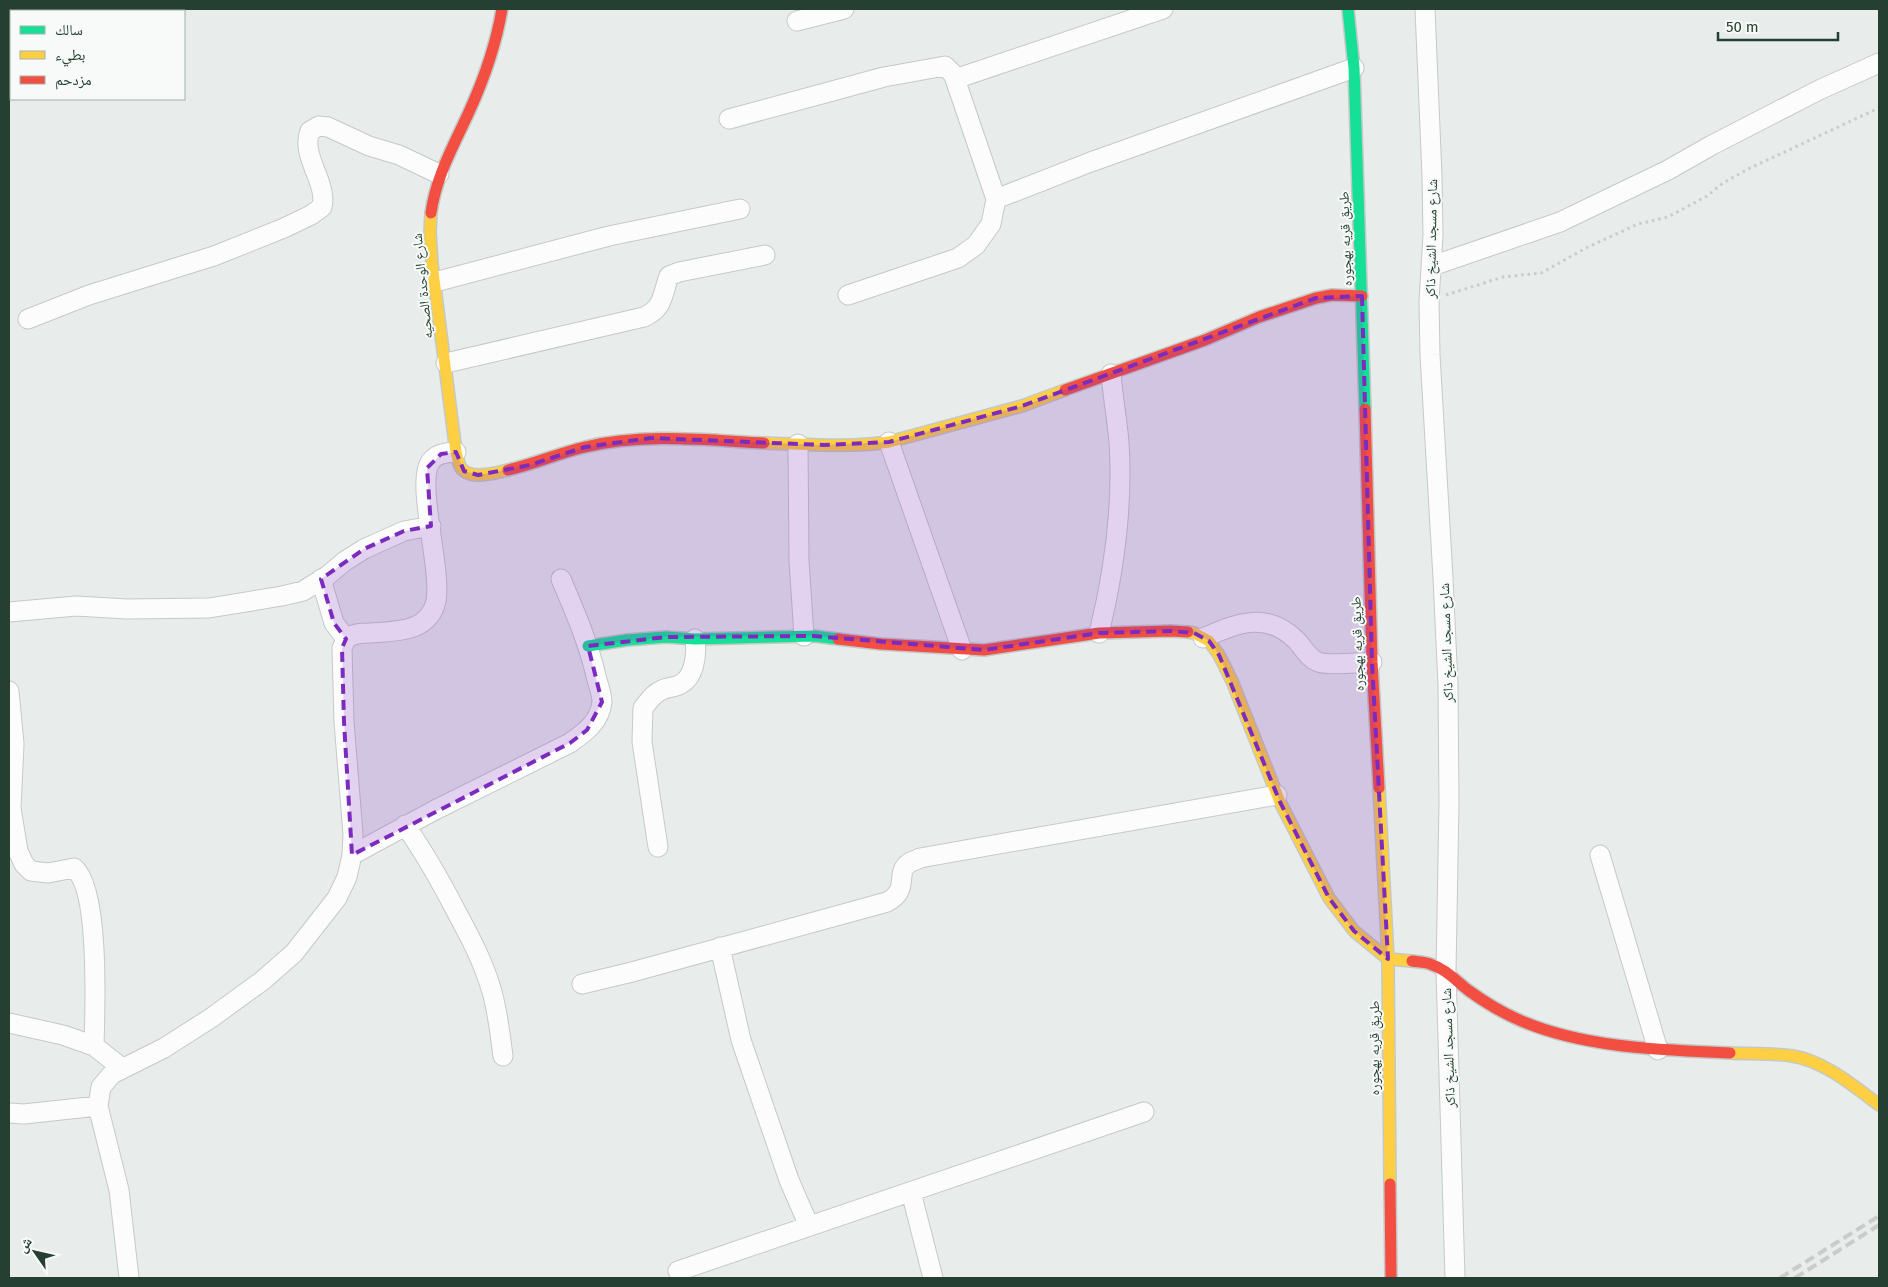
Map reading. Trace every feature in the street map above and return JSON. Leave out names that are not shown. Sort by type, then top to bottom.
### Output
[{"type":"street","name":"شارع الوحدة الصحيه","points":[[456,452],[431,255],[430,228],[439,174],[482,82],[493,52],[502,9]]},
{"type":"street","points":[[796,21],[844,9]]},
{"type":"street","points":[[955,79],[1162,9]]},
{"type":"street","name":"طريق قريه بهجوره","points":[[1348,9],[1354,68],[1372,662],[1393,960],[1391,1278]]},
{"type":"street","name":"شارع مسجد الشيخ ذاكر","points":[[1425,9],[1432,176],[1432,266],[1429,301],[1430,354],[1444,578],[1448,686],[1449,804],[1437,967],[1455,1278]]},
{"type":"street","points":[[1432,266],[1560,222],[1638,186],[1712,145],[1819,90],[1879,63]]},
{"type":"street","points":[[729,119],[884,77],[942,66],[949,69],[955,79],[996,200],[991,224],[976,245],[958,258],[848,295]]},
{"type":"street","points":[[996,200],[1088,163],[1354,68]]},
{"type":"street","points":[[28,319],[89,296],[214,256],[266,236],[311,215],[322,207],[324,198],[308,146],[310,131],[319,126],[328,127],[369,146],[399,155],[439,174]]},
{"type":"street","points":[[435,282],[609,236],[740,209]]},
{"type":"street","points":[[446,363],[644,316],[653,312],[661,303],[669,276],[679,272],[766,255]]},
{"type":"street","points":[[129,1278],[119,1190],[98,1106],[101,1087],[112,1074],[164,1048],[211,1018],[262,981],[294,953],[337,898],[346,877],[352,854],[353,834],[344,722],[342,648],[346,639],[356,634],[412,629],[423,622],[431,613],[436,602],[437,590],[427,498],[427,468],[432,459],[441,454],[456,452],[459,464],[464,471],[478,475],[492,474],[530,465],[586,447],[651,438],[798,444],[876,444],[890,442],[1022,406],[1205,340],[1259,317],[1316,298],[1332,295],[1362,296]]},
{"type":"street","points":[[1099,633],[1108,596],[1116,526],[1119,477],[1119,443],[1110,374]]},
{"type":"street","points":[[890,442],[962,650]]},
{"type":"street","points":[[798,444],[799,561],[804,636]]},
{"type":"street","points":[[9,612],[76,606],[127,609],[209,608],[282,596],[303,591],[345,560],[404,531],[431,526]]},
{"type":"street","points":[[321,579],[334,623],[346,639]]},
{"type":"street","points":[[352,854],[405,825],[570,743],[587,730],[596,720],[602,702],[588,646],[561,579]]},
{"type":"street","points":[[1203,638],[1238,625],[1254,621],[1266,622],[1279,627],[1318,662],[1372,662]]},
{"type":"street","points":[[588,646],[666,637],[696,639],[804,636],[962,650],[984,650],[1099,633],[1171,630],[1194,633],[1209,641],[1219,655],[1232,681],[1277,795],[1334,904],[1354,931],[1393,960],[1437,967],[1491,1006],[1543,1030],[1587,1040],[1658,1050],[1793,1056],[1813,1062],[1832,1071],[1879,1105]]},
{"type":"street","points":[[658,847],[642,742],[643,708],[659,691],[680,685],[687,679],[693,667],[696,639]]},
{"type":"street","points":[[9,691],[14,744],[10,808],[18,851],[24,864],[31,871],[48,873],[74,868],[84,882],[95,970],[94,1046]]},
{"type":"street","points":[[582,984],[887,902],[896,897],[900,892],[903,870],[909,863],[920,858],[1277,795]]},
{"type":"street","points":[[405,825],[419,844],[451,901],[484,967],[492,991],[499,1023],[503,1056]]},
{"type":"street","points":[[1600,855],[1658,1050]]},
{"type":"street","points":[[720,947],[741,1040],[789,1180],[809,1226]]},
{"type":"street","points":[[9,1023],[63,1035],[94,1046],[122,1068]]},
{"type":"street","points":[[9,1113],[24,1114],[98,1106]]},
{"type":"street","points":[[678,1271],[1144,1112]]},
{"type":"street","points":[[911,1192],[933,1278]]},
{"type":"path","points":[[1429,301],[1503,277],[1542,272],[1588,247],[1638,224],[1668,217],[1707,196],[1750,168],[1879,108]]},
{"type":"highlighted area","points":[[1362,296],[1372,662],[1388,959],[1354,931],[1329,898],[1280,802],[1219,655],[1209,641],[1194,633],[1171,631],[1099,633],[984,650],[814,636],[666,637],[588,646],[602,702],[587,730],[570,743],[352,855],[344,722],[342,648],[346,639],[334,623],[321,579],[364,549],[404,531],[431,526],[427,468],[441,454],[456,452],[464,471],[478,475],[530,465],[585,447],[651,438],[824,445],[889,442],[1022,406],[1316,298]]},
{"type":"railway","points":[[1780,1278],[1879,1216]]},
{"type":"railway","points":[[1795,1278],[1879,1225]]},
{"type":"traffic: fast","points":[[1348,9],[1354,68],[1365,409]]},
{"type":"traffic: fast","points":[[588,646],[666,637],[695,639],[814,636],[838,639]]},
{"type":"traffic: slow","points":[[431,213],[432,264],[458,462],[464,471],[474,475],[485,475],[508,470]]},
{"type":"traffic: slow","points":[[764,443],[842,445],[889,442],[1022,406],[1065,390]]},
{"type":"traffic: slow","points":[[1188,632],[1209,641],[1219,655],[1232,681],[1280,802],[1329,898],[1354,931],[1388,959],[1412,961]]},
{"type":"traffic: slow","points":[[1379,788],[1388,959],[1390,1184]]},
{"type":"traffic: slow","points":[[1730,1053],[1777,1054],[1804,1059],[1838,1075],[1879,1105]]},
{"type":"traffic: jam","points":[[431,213],[441,173],[474,100],[493,49],[502,9]]},
{"type":"traffic: jam","points":[[1065,390],[1205,340],[1259,317],[1316,298],[1332,295],[1362,296]]},
{"type":"traffic: jam","points":[[1365,409],[1372,662],[1379,788]]},
{"type":"traffic: jam","points":[[508,470],[585,447],[630,440],[697,439],[764,443]]},
{"type":"traffic: jam","points":[[838,639],[881,644],[984,650],[1099,633],[1188,632]]},
{"type":"traffic: jam","points":[[1412,961],[1436,966],[1491,1006],[1542,1029],[1594,1042],[1622,1046],[1730,1053]]},
{"type":"traffic: jam","points":[[1390,1184],[1391,1278]]}]
